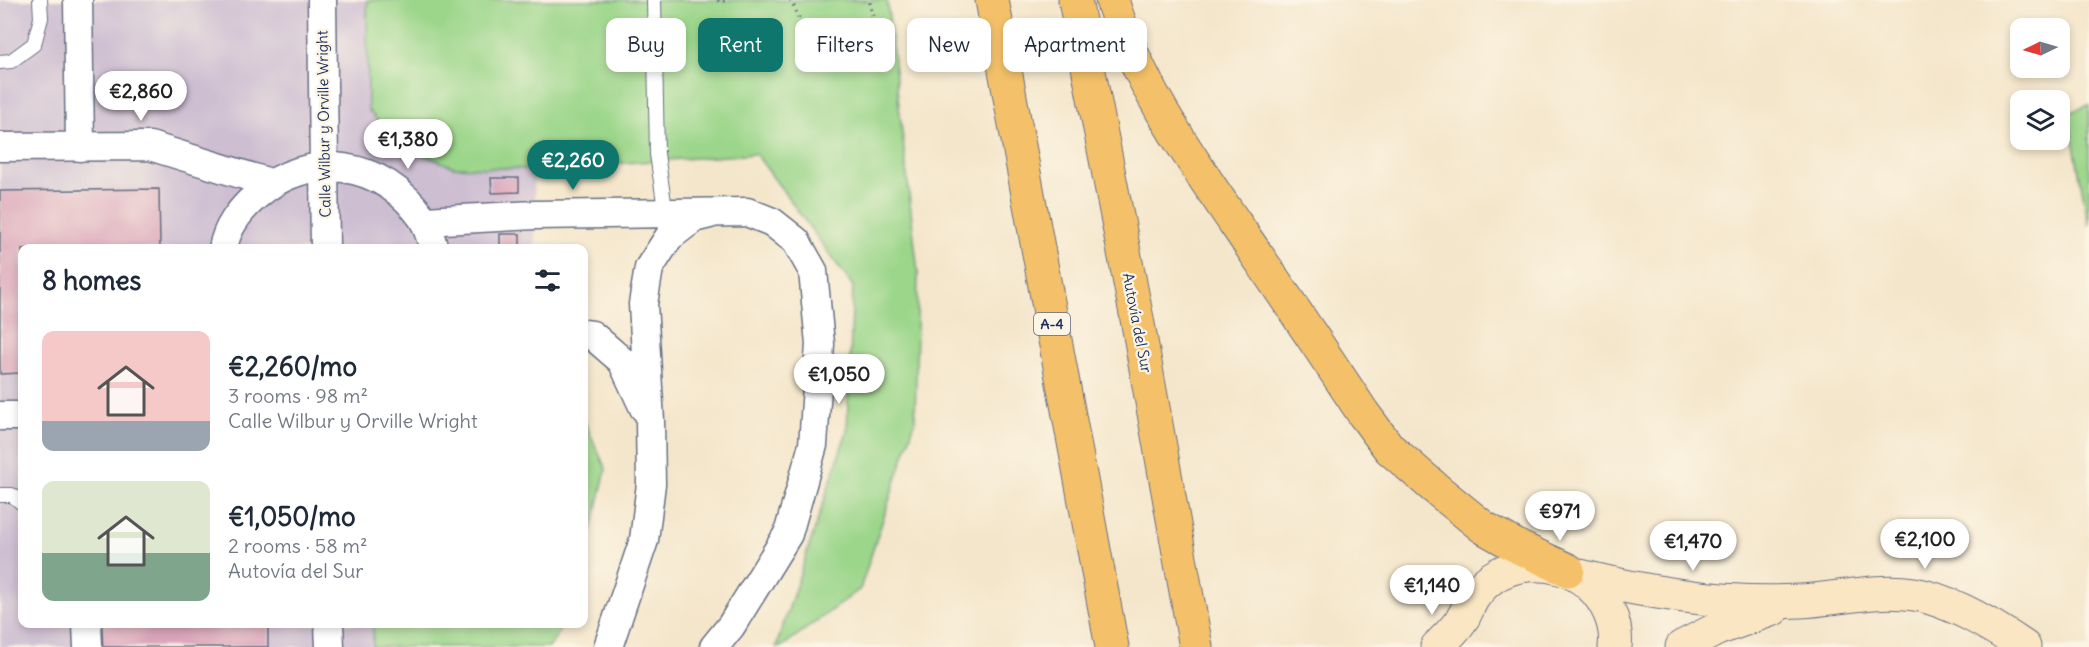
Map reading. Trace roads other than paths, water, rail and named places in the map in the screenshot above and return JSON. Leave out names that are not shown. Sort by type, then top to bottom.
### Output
[{"type":"highway","name":"A-4","points":[[992,0],[1112,647]]},
{"type":"highway","name":"Autovía del Sur","points":[[1075,0],[1138,324],[1196,647]]},
{"type":"highway","points":[[1112,0],[1121,29],[1175,136],[1389,448],[1483,527],[1520,548],[1574,573]]},
{"type":"main road","points":[[1437,647],[1452,632],[1462,632],[1475,594],[1494,577],[1518,566],[1543,564],[1665,594],[1698,598],[1801,602]]},
{"type":"main road","points":[[1574,573],[1599,593],[1611,615],[1616,640],[1615,647]]},
{"type":"main road","points":[[1682,647],[1758,613],[1801,602],[1881,593],[1915,594],[1961,610],[1996,628],[2024,647]]},
{"type":"street","points":[[78,0],[80,147]]},
{"type":"street","name":"Calle Wilbur y Orville Wright","points":[[322,0],[325,244]]},
{"type":"street","points":[[0,147],[150,146],[270,183]]},
{"type":"street","points":[[224,244],[242,208],[270,183],[296,171],[324,166],[354,169],[381,180],[405,197],[424,221],[432,244]]},
{"type":"street","points":[[424,221],[535,215],[667,224],[723,211],[747,212],[771,222],[796,241],[813,271],[820,344],[813,445],[788,534],[731,626],[714,647]]},
{"type":"street","points":[[609,647],[644,540],[651,484],[644,304],[649,268],[667,224]]},
{"type":"street","points":[[588,334],[592,335],[622,361],[650,421]]},
{"type":"street","points":[[0,416],[18,416]]},
{"type":"street","points":[[87,628],[88,647]]},
{"type":"street","points":[[329,628],[330,647]]},
{"type":"lane","points":[[0,62],[11,61],[34,44],[41,18],[40,0]]},
{"type":"lane","points":[[654,0],[657,154],[667,224]]},
{"type":"lane","points":[[0,495],[12,495],[18,500]]}]
